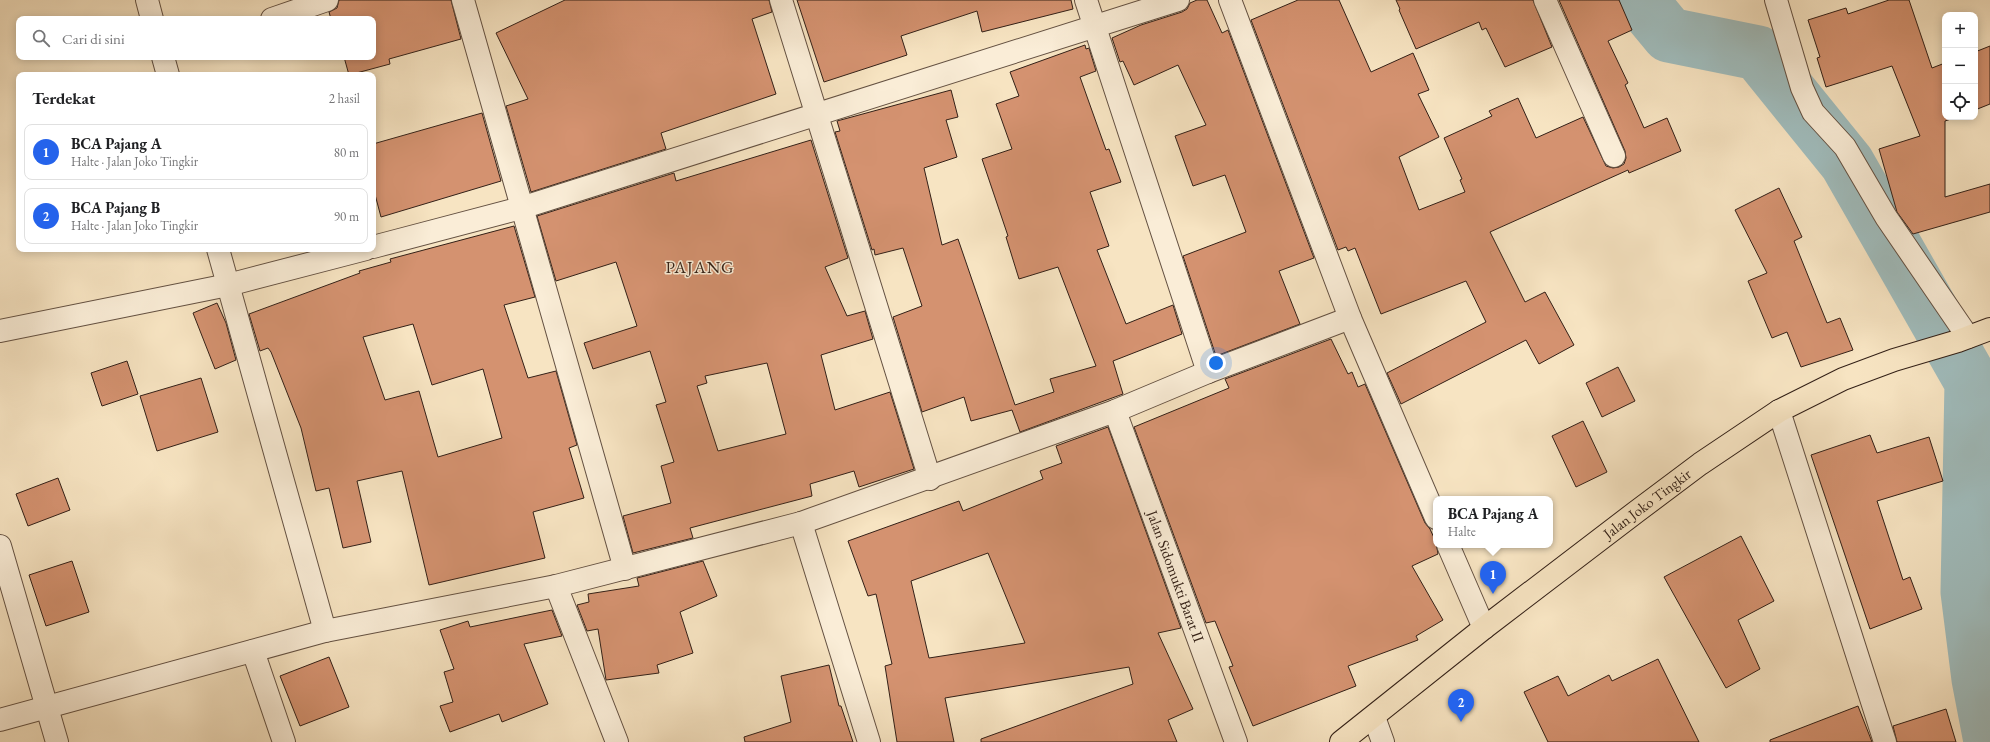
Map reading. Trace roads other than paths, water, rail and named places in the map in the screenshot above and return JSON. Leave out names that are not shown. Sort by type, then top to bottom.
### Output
[{"type":"main road","name":"Jalan Joko Tingkir","points":[[1341,742],[1484,628],[1700,464],[1779,411],[1843,379],[1894,360],[1963,339],[1990,329]]},
{"type":"street","points":[[147,0],[151,16]]},
{"type":"street","points":[[281,16],[327,0]]},
{"type":"street","points":[[463,0],[625,569]]},
{"type":"street","points":[[781,0],[815,114],[930,479]]},
{"type":"street","points":[[1086,0],[1208,372]]},
{"type":"street","points":[[376,246],[521,208],[1178,0]]},
{"type":"street","points":[[1230,0],[1350,318],[1433,511]]},
{"type":"street","points":[[1545,0],[1614,156]]},
{"type":"street","points":[[1776,0],[1802,88],[1813,112],[1845,147],[1886,217],[1963,339]]},
{"type":"street","points":[[164,60],[167,72]]},
{"type":"street","points":[[219,252],[325,632]]},
{"type":"street","points":[[0,331],[228,285],[354,252]]},
{"type":"street","points":[[0,720],[325,632],[556,586],[801,523],[930,479],[1115,411],[1208,372],[1350,318]]},
{"type":"street","name":"Jalan Sidomukti Barat II","points":[[1115,411],[1236,742]]},
{"type":"street","points":[[1779,411],[1885,742]]},
{"type":"street","points":[[801,523],[869,742]]},
{"type":"street","points":[[0,546],[57,742]]},
{"type":"street","points":[[1449,548],[1484,628]]},
{"type":"street","points":[[556,586],[617,742]]},
{"type":"street","points":[[253,651],[284,742]]},
{"type":"street","points":[[1374,717],[1383,742]]},
{"type":"waterway","points":[[1640,0],[1669,35],[1758,53],[1847,163],[1972,382],[1968,592],[1979,679],[1990,736]]},
{"type":"place","name":"BCA Pajang A","points":[[1493,594]]},
{"type":"place","name":"BCA Pajang B","points":[[1461,722]]},
{"type":"district","name":"PAJANG","points":[[700,267]]}]
